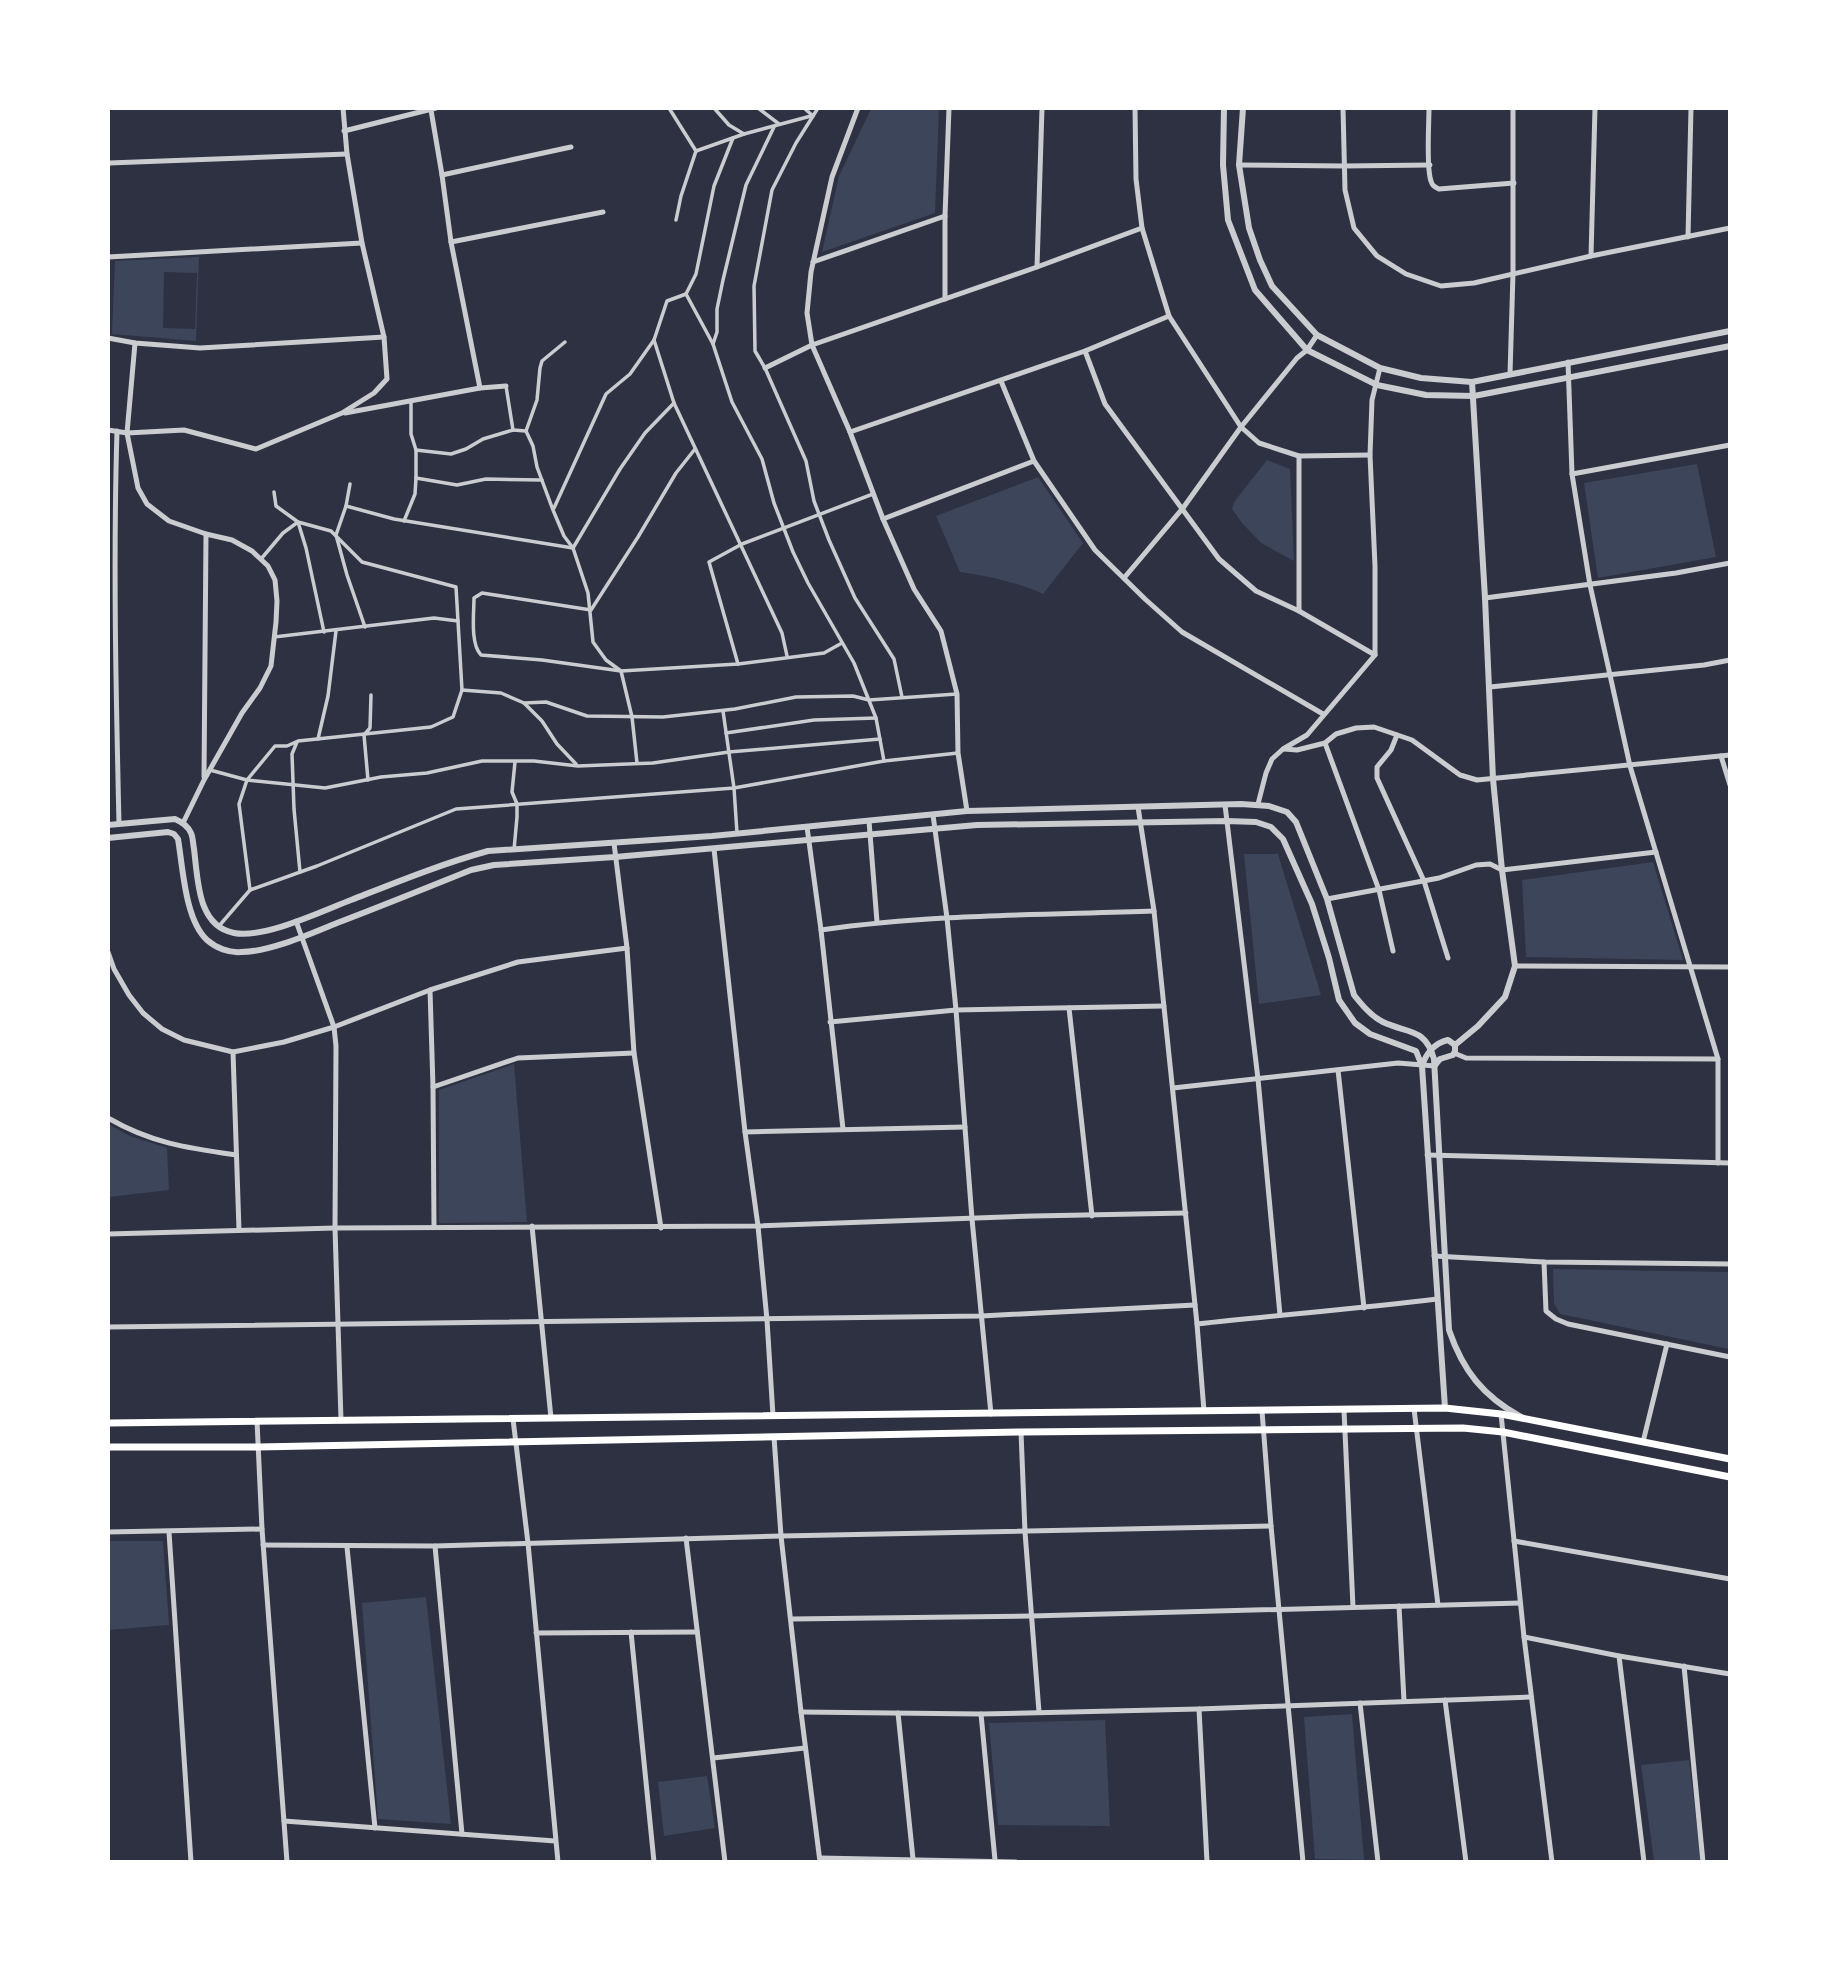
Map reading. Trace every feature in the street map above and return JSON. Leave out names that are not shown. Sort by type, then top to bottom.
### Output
[{"type":"main road","points":[[108,1423],[1445,1408],[1501,1414],[1730,1459]]},
{"type":"main road","points":[[108,1447],[258,1447],[1021,1432],[1463,1428],[1503,1432],[1730,1477]]},
{"type":"street","points":[[108,430],[127,433],[184,430],[256,449],[342,413],[374,393],[387,379],[384,337],[362,243],[347,154],[343,108]]},
{"type":"street","points":[[669,108],[696,151]]},
{"type":"street","points":[[714,108],[729,125],[744,134]]},
{"type":"street","points":[[758,108],[780,124]]},
{"type":"street","points":[[804,108],[813,116]]},
{"type":"street","points":[[818,108],[772,190],[754,286],[755,351],[806,461],[814,500],[855,598],[894,659],[902,697]]},
{"type":"street","points":[[858,108],[832,177],[813,262],[807,313],[812,345],[883,519],[914,589],[941,631],[957,694],[958,753],[967,811]]},
{"type":"street","points":[[946,299],[945,216],[949,108]]},
{"type":"street","points":[[1037,267],[1042,108]]},
{"type":"street","points":[[1135,108],[1136,178],[1142,228],[1169,316],[1241,426],[1259,443],[1299,456],[1370,454]]},
{"type":"street","points":[[1224,108],[1223,165],[1228,220],[1255,290],[1307,350],[1377,385],[1426,395],[1474,396],[1730,346]]},
{"type":"street","points":[[1243,108],[1240,165],[1249,228],[1272,286],[1317,335],[1380,368],[1421,378],[1472,382],[1730,331]]},
{"type":"street","points":[[1343,108],[1345,190],[1354,228],[1377,256],[1406,274],[1441,286],[1474,283],[1591,256],[1730,229]]},
{"type":"street","points":[[1429,108],[1430,179],[1433,185],[1439,189],[1514,183]]},
{"type":"street","points":[[1510,374],[1513,108]]},
{"type":"street","points":[[1591,256],[1595,108]]},
{"type":"street","points":[[1688,237],[1691,108]]},
{"type":"street","points":[[344,131],[433,109],[452,242],[480,388]]},
{"type":"street","points":[[696,151],[744,134],[813,116]]},
{"type":"street","points":[[713,344],[718,332],[717,309],[723,280],[746,185],[774,127]]},
{"type":"street","points":[[553,510],[606,394],[630,374],[654,340],[667,300],[686,294],[696,274],[714,186],[733,138]]},
{"type":"street","points":[[442,175],[571,147]]},
{"type":"street","points":[[676,220],[696,151]]},
{"type":"street","points":[[108,165],[347,154]]},
{"type":"street","points":[[1240,165],[1430,165]]},
{"type":"street","points":[[452,242],[603,212]]},
{"type":"street","points":[[813,262],[945,216]]},
{"type":"street","points":[[765,368],[812,345],[1142,228]]},
{"type":"street","points":[[108,257],[362,243]]},
{"type":"street","points":[[686,294],[713,344],[732,402],[762,459],[774,503],[808,583],[854,663],[876,718],[884,761]]},
{"type":"street","points":[[849,432],[1085,351],[1169,316]]},
{"type":"street","points":[[1124,578],[1183,508],[1241,426],[1317,335]]},
{"type":"street","points":[[108,338],[200,348],[384,337]]},
{"type":"street","points":[[654,340],[674,403],[782,633],[787,657]]},
{"type":"street","points":[[565,342],[542,361],[537,400],[526,431],[553,510],[564,536],[573,548],[589,593],[593,642],[606,660],[621,671],[632,717],[638,764]]},
{"type":"street","points":[[135,343],[127,433],[138,488],[147,504],[169,521],[232,540],[252,551],[268,566],[275,580],[277,601],[271,666],[204,780],[183,822]]},
{"type":"street","points":[[1085,351],[1105,404],[1219,559],[1256,591],[1299,611],[1375,655]]},
{"type":"street","points":[[1568,362],[1572,474],[1590,585],[1630,766],[1718,1059],[1718,1163]]},
{"type":"street","points":[[1258,804],[1272,759],[1307,735],[1375,655],[1375,566],[1370,454],[1373,400],[1380,368]]},
{"type":"street","points":[[1001,381],[1034,461],[1095,550],[1182,632],[1323,714]]},
{"type":"street","points":[[1434,1066],[1437,1061],[1450,1057],[1505,997],[1515,966],[1493,779],[1472,382]]},
{"type":"street","points":[[342,413],[480,388],[506,386],[513,430]]},
{"type":"street","points":[[404,521],[415,494],[416,478],[416,450],[411,434],[411,401]]},
{"type":"street","points":[[573,548],[620,469],[639,442],[674,403]]},
{"type":"street","points":[[416,450],[451,454],[483,439],[513,430],[526,431]]},
{"type":"street","points":[[117,431],[111,524],[116,560],[115,686],[119,824]]},
{"type":"street","points":[[1572,474],[1730,445]]},
{"type":"street","points":[[591,610],[676,473],[695,449]]},
{"type":"street","points":[[1299,456],[1299,611]]},
{"type":"street","points":[[883,519],[1034,461]]},
{"type":"street","points":[[416,478],[457,485],[486,479],[542,480]]},
{"type":"street","points":[[350,484],[336,535],[365,627]]},
{"type":"street","points":[[250,890],[239,804],[247,780],[275,746],[287,746],[298,741],[430,727],[453,717],[462,690],[456,587],[362,562],[331,531],[298,522],[276,506],[274,492]]},
{"type":"street","points":[[738,664],[709,562],[742,544],[873,494]]},
{"type":"street","points":[[346,506],[404,521],[573,548]]},
{"type":"street","points":[[261,559],[283,533],[298,522]]},
{"type":"street","points":[[298,522],[312,572],[324,632]]},
{"type":"street","points":[[204,780],[206,534]]},
{"type":"street","points":[[1485,598],[1676,573],[1730,563]]},
{"type":"street","points":[[591,610],[482,593],[474,598],[474,640],[477,651],[481,655],[621,671],[738,664],[824,653],[842,643]]},
{"type":"street","points":[[274,637],[435,618],[458,621]]},
{"type":"street","points":[[318,739],[328,696],[336,631]]},
{"type":"street","points":[[1490,687],[1730,660]]},
{"type":"street","points":[[462,690],[501,693],[524,704],[542,721],[557,744],[578,766]]},
{"type":"street","points":[[524,704],[546,702],[587,716],[663,717],[796,697],[853,696],[869,699],[957,694]]},
{"type":"street","points":[[368,780],[364,735],[370,728],[371,695]]},
{"type":"street","points":[[723,710],[734,788],[737,833]]},
{"type":"street","points":[[726,733],[814,720],[876,718]]},
{"type":"street","points":[[1283,749],[1297,750],[1325,743],[1336,734],[1356,728],[1374,727],[1412,740],[1460,775],[1477,780],[1730,755]]},
{"type":"street","points":[[1397,735],[1391,750],[1377,767],[1377,778],[1424,881],[1448,958]]},
{"type":"street","points":[[210,770],[247,780],[326,788],[427,773],[482,761],[578,766],[638,764],[729,752],[880,739]]},
{"type":"street","points":[[298,741],[292,754],[300,872]]},
{"type":"street","points":[[1325,743],[1379,890],[1393,951]]},
{"type":"street","points":[[108,748],[117,747]]},
{"type":"street","points":[[217,927],[250,890],[456,809],[734,788],[884,761],[958,753]]},
{"type":"street","points":[[1721,756],[1730,785]]},
{"type":"street","points":[[514,849],[517,804],[512,792],[515,761]]},
{"type":"street","points":[[108,825],[176,819],[183,822],[191,833],[205,911],[217,927],[240,934],[258,933],[296,921],[454,860],[488,852],[737,833],[967,811],[1258,804],[1287,812],[1296,822],[1327,899],[1354,995],[1363,1007],[1381,1021],[1421,1036],[1431,1047],[1449,1330],[1468,1372],[1502,1406],[1524,1419]]},
{"type":"street","points":[[1225,805],[1258,1079],[1280,1315]]},
{"type":"street","points":[[1138,807],[1154,911],[1197,1324],[1203,1411]]},
{"type":"street","points":[[933,815],[956,1010],[972,1219],[991,1413]]},
{"type":"street","points":[[869,821],[877,922]]},
{"type":"street","points":[[108,838],[168,832],[174,834],[178,839],[192,916],[200,932],[214,946],[240,953],[301,937],[471,870],[495,865],[714,849],[977,825],[1227,821],[1256,822],[1271,827],[1283,839],[1312,904],[1339,1000],[1355,1023],[1370,1034],[1416,1051],[1422,1066],[1445,1408]]},
{"type":"street","points":[[807,827],[843,1129]]},
{"type":"street","points":[[614,843],[627,948],[634,1053],[661,1228]]},
{"type":"street","points":[[714,849],[758,1226],[773,1416]]},
{"type":"street","points":[[1327,899],[1424,881],[1476,865],[1490,864],[1502,870],[1656,852]]},
{"type":"street","points":[[821,930],[877,922],[947,918],[1154,911]]},
{"type":"street","points":[[296,921],[334,1027],[336,1046],[335,1228],[341,1420]]},
{"type":"street","points":[[108,952],[129,995],[143,1013],[162,1029],[184,1040],[233,1052],[284,1042],[334,1027],[430,990],[518,962],[627,948]]},
{"type":"street","points":[[1515,966],[1730,967]]},
{"type":"street","points":[[430,990],[435,1227]]},
{"type":"street","points":[[830,1022],[956,1010],[1164,1006]]},
{"type":"street","points":[[1069,1008],[1092,1216]]},
{"type":"street","points":[[1422,1066],[1431,1047],[1448,1040],[1466,1058],[1718,1059]]},
{"type":"street","points":[[1441,1043],[1439,1051],[1445,1057]]},
{"type":"street","points":[[233,1052],[239,1230]]},
{"type":"street","points":[[433,1087],[518,1058],[634,1053]]},
{"type":"street","points":[[1173,1088],[1398,1063],[1434,1066]]},
{"type":"street","points":[[1338,1070],[1364,1308]]},
{"type":"street","points":[[108,1118],[131,1132],[154,1140],[184,1148],[236,1155]]},
{"type":"street","points":[[745,1132],[965,1127]]},
{"type":"street","points":[[1427,1155],[1730,1163]]},
{"type":"street","points":[[108,1234],[335,1228],[661,1228],[1185,1213]]},
{"type":"street","points":[[532,1226],[551,1418]]},
{"type":"street","points":[[1434,1256],[1544,1262],[1730,1264]]},
{"type":"street","points":[[1544,1262],[1546,1311],[1556,1319],[1568,1324],[1730,1357]]},
{"type":"street","points":[[1197,1324],[1437,1299]]},
{"type":"street","points":[[108,1327],[981,1316],[1195,1306]]},
{"type":"street","points":[[1643,1442],[1667,1344]]},
{"type":"street","points":[[1413,1409],[1438,1605]]},
{"type":"street","points":[[1344,1410],[1353,1607]]},
{"type":"street","points":[[1262,1411],[1303,1861]]},
{"type":"street","points":[[1501,1414],[1520,1603],[1552,1861]]},
{"type":"street","points":[[513,1419],[528,1543],[558,1861]]},
{"type":"street","points":[[257,1421],[263,1545],[287,1861]]},
{"type":"street","points":[[1021,1432],[1025,1532],[1039,1713]]},
{"type":"street","points":[[775,1437],[781,1536],[820,1860],[1016,1861]]},
{"type":"street","points":[[263,1545],[435,1546],[686,1538],[1271,1527]]},
{"type":"street","points":[[108,1532],[262,1529]]},
{"type":"street","points":[[169,1531],[191,1861]]},
{"type":"street","points":[[686,1538],[725,1861]]},
{"type":"street","points":[[1514,1541],[1730,1579]]},
{"type":"street","points":[[347,1546],[375,1828]]},
{"type":"street","points":[[435,1546],[462,1834]]},
{"type":"street","points":[[791,1619],[1031,1616],[1520,1603]]},
{"type":"street","points":[[1399,1606],[1404,1701]]},
{"type":"street","points":[[631,1632],[654,1861]]},
{"type":"street","points":[[536,1633],[697,1632]]},
{"type":"street","points":[[1524,1637],[1730,1674]]},
{"type":"street","points":[[1619,1656],[1644,1861]]},
{"type":"street","points":[[1684,1666],[1703,1861]]},
{"type":"street","points":[[801,1712],[1039,1713],[1531,1697]]},
{"type":"street","points":[[1445,1700],[1466,1861]]},
{"type":"street","points":[[1360,1703],[1378,1861]]},
{"type":"street","points":[[1199,1709],[1207,1861]]},
{"type":"street","points":[[898,1713],[913,1859]]},
{"type":"street","points":[[981,1714],[995,1860]]},
{"type":"street","points":[[713,1758],[806,1748]]},
{"type":"street","points":[[284,1821],[555,1841]]},
{"type":"shaded area","points":[[871,109],[939,109],[935,213],[822,252],[839,176]]},
{"type":"shaded area","points":[[199,257],[196,341],[112,334],[115,261]],"holes":[[[164,272],[197,273],[195,329],[163,328]]]},
{"type":"shaded area","points":[[1267,460],[1290,469],[1294,561],[1261,543],[1232,509],[1234,502]]},
{"type":"shaded area","points":[[1697,464],[1716,557],[1598,578],[1584,483]]},
{"type":"shaded area","points":[[1038,477],[1083,543],[1043,594],[1002,580],[960,572],[936,516]]},
{"type":"shaded area","points":[[1244,854],[1278,854],[1321,995],[1259,1004]]},
{"type":"shaded area","points":[[1653,862],[1683,960],[1526,957],[1522,880]]},
{"type":"shaded area","points":[[514,1064],[527,1222],[439,1223],[439,1090]]},
{"type":"shaded area","points":[[108,1124],[130,1136],[167,1148],[169,1190],[109,1197]]},
{"type":"shaded area","points":[[1553,1269],[1729,1272],[1729,1349],[1560,1314],[1554,1304]]},
{"type":"shaded area","points":[[109,1541],[163,1541],[169,1625],[109,1630]]},
{"type":"shaded area","points":[[426,1597],[451,1824],[378,1819],[362,1603]]},
{"type":"shaded area","points":[[1352,1714],[1364,1860],[1315,1859],[1304,1717]]},
{"type":"shaded area","points":[[1105,1720],[1110,1826],[998,1825],[989,1723]]},
{"type":"shaded area","points":[[1689,1760],[1701,1861],[1654,1861],[1641,1765]]},
{"type":"shaded area","points":[[707,1776],[715,1828],[664,1836],[658,1782]]}]
